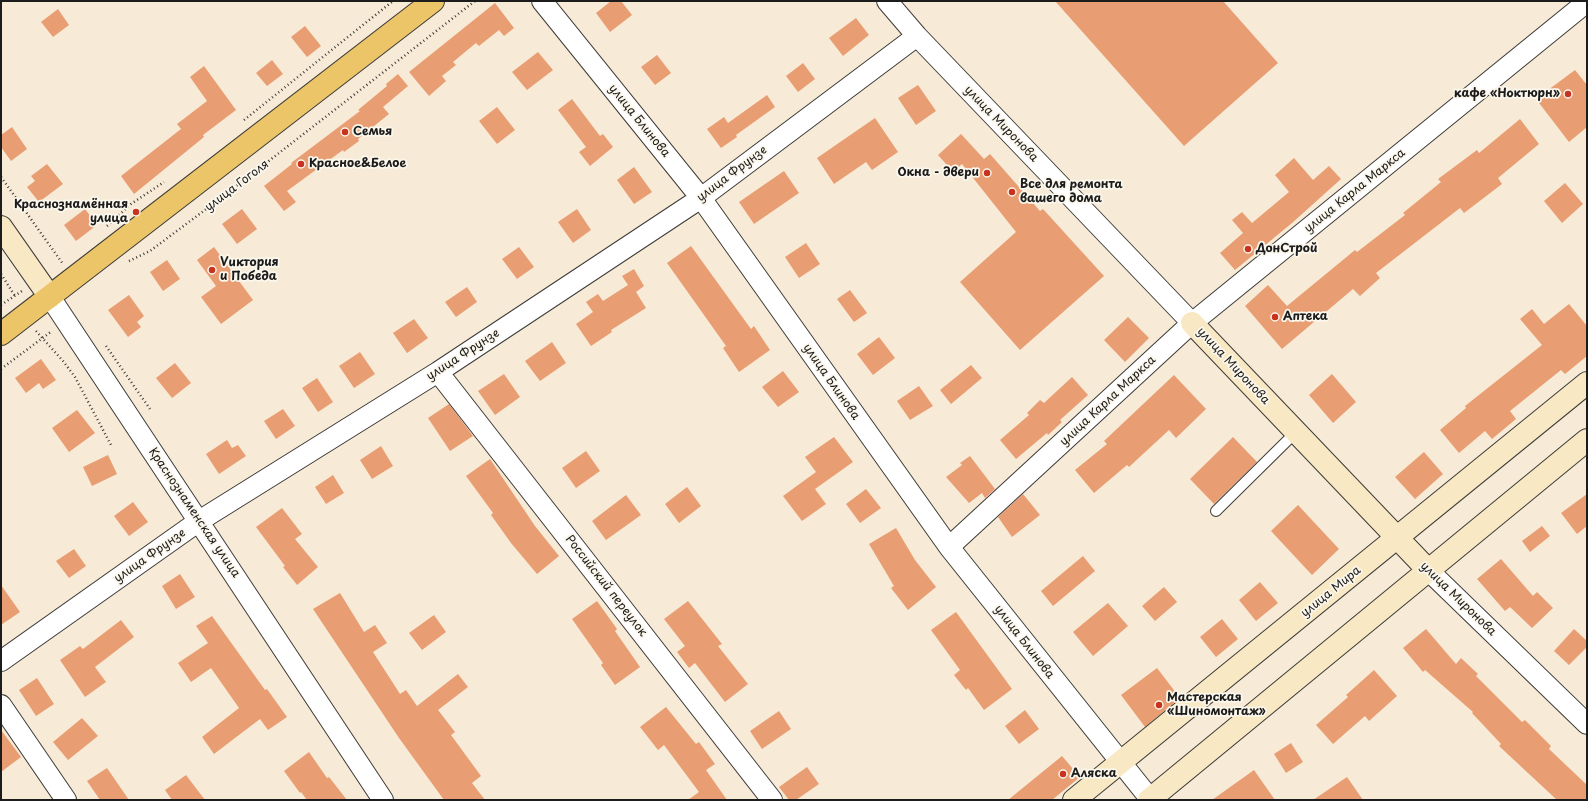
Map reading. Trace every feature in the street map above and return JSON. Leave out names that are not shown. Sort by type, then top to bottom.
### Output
[{"type":"main road","points":[[1,334],[26,315],[45,289],[433,1]]},
{"type":"street","name":"улица Блинова","points":[[542,1],[701,198],[949,547],[1150,800]]},
{"type":"street","name":"улица Миронова","points":[[887,1],[917,36],[1396,538],[1587,724]]},
{"type":"street","name":"улица Карла Маркса","points":[[949,547],[1192,323],[1587,2]]},
{"type":"street","name":"улица Фрунзе","points":[[1,661],[199,521],[438,372],[701,198],[917,36]]},
{"type":"street","name":"Краснознаменская улица","points":[[1,227],[66,320],[383,800]]},
{"type":"street","name":"Российский переулок","points":[[438,372],[772,800]]},
{"type":"street","name":"улица Мира","points":[[1074,800],[1587,383]]},
{"type":"street","points":[[1150,800],[1587,440]]},
{"type":"street","points":[[1,705],[66,800]]},
{"type":"lane","points":[[1216,511],[1296,432]]},
{"type":"path","points":[[242,122],[393,1]]},
{"type":"path","name":"улица Гоголя","points":[[127,262],[150,251],[221,198],[476,1]]},
{"type":"path","points":[[101,231],[131,204],[168,179]]},
{"type":"path","points":[[1,305],[15,296],[45,289],[68,260]]},
{"type":"path","points":[[1,274],[41,339],[75,377],[112,445]]},
{"type":"path","points":[[1,369],[66,320]]},
{"type":"building","points":[[611,1],[621,1],[632,15],[610,32],[596,13]]},
{"type":"building","points":[[1055,1],[1223,1],[1278,63],[1184,146]]},
{"type":"building","points":[[495,3],[514,28],[504,36],[499,30],[479,46],[476,43],[453,62],[456,65],[442,76],[446,81],[429,96],[409,72]]},
{"type":"building","points":[[58,9],[69,25],[53,37],[41,22]]},
{"type":"building","points":[[856,18],[869,35],[843,56],[829,38]]},
{"type":"building","points":[[305,26],[321,46],[307,57],[291,37]]},
{"type":"building","points":[[538,52],[553,70],[527,90],[512,72]]},
{"type":"building","points":[[657,55],[671,73],[655,85],[641,67]]},
{"type":"building","points":[[272,60],[283,74],[267,86],[256,73]]},
{"type":"building","points":[[803,63],[815,79],[798,92],[786,76]]},
{"type":"building","points":[[204,66],[236,110],[203,135],[204,137],[134,194],[121,176],[181,129],[177,124],[207,101],[190,77]]},
{"type":"building","points":[[1575,70],[1587,85],[1587,127],[1569,142],[1536,99]]},
{"type":"building","points":[[398,74],[408,86],[383,107],[389,114],[358,139],[359,141],[344,152],[343,150],[287,191],[296,202],[284,211],[264,186],[292,164],[291,163],[360,111],[358,110],[387,86],[386,84]]},
{"type":"building","points":[[918,85],[936,111],[916,125],[898,98]]},
{"type":"building","points":[[767,95],[775,107],[736,135],[737,137],[721,148],[707,129],[724,117],[728,123]]},
{"type":"building","points":[[572,99],[600,136],[603,134],[613,147],[590,166],[579,152],[586,147],[558,110]]},
{"type":"building","points":[[497,107],[515,130],[497,144],[479,121]]},
{"type":"building","points":[[875,118],[898,152],[872,170],[866,162],[834,184],[817,158]]},
{"type":"building","points":[[1520,119],[1539,144],[1498,178],[1502,184],[1464,213],[1460,208],[1376,273],[1380,278],[1360,296],[1353,289],[1282,349],[1245,306],[1268,285],[1287,306],[1355,250],[1357,252],[1405,215],[1403,213],[1441,182],[1438,179],[1477,150],[1479,153]]},
{"type":"building","points":[[12,127],[27,149],[11,161],[1,147],[1,135]]},
{"type":"building","points":[[961,134],[984,159],[990,154],[1040,211],[1043,209],[1104,276],[1020,350],[960,282],[1016,232],[962,164],[953,172],[938,155]]},
{"type":"building","points":[[1294,158],[1313,180],[1329,166],[1341,179],[1292,223],[1235,270],[1220,253],[1243,233],[1232,220],[1242,212],[1252,223],[1289,192],[1275,175]]},
{"type":"building","points":[[47,164],[63,184],[39,202],[27,187],[35,181],[31,176]]},
{"type":"building","points":[[634,167],[652,192],[634,204],[617,180]]},
{"type":"building","points":[[784,171],[799,193],[754,224],[739,202]]},
{"type":"building","points":[[1565,183],[1583,204],[1562,223],[1544,201]]},
{"type":"building","points":[[85,209],[97,225],[76,241],[64,225]]},
{"type":"building","points":[[242,209],[257,229],[237,244],[222,224]]},
{"type":"building","points":[[577,209],[591,230],[573,243],[558,222]]},
{"type":"building","points":[[806,243],[820,264],[799,278],[785,257]]},
{"type":"building","points":[[691,246],[751,329],[754,326],[770,350],[739,372],[723,348],[726,346],[667,263]]},
{"type":"building","points":[[214,247],[253,300],[221,324],[201,297],[216,286],[197,260]]},
{"type":"building","points":[[519,247],[534,267],[517,279],[502,259]]},
{"type":"building","points":[[167,260],[180,279],[163,291],[150,272]]},
{"type":"building","points":[[634,269],[644,286],[636,292],[646,308],[611,330],[612,332],[591,346],[576,324],[593,312],[586,302],[598,294],[603,301],[628,285],[622,276]]},
{"type":"building","points":[[467,287],[477,302],[456,317],[445,302]]},
{"type":"building","points":[[850,290],[867,313],[854,322],[837,299]]},
{"type":"building","points":[[129,295],[144,316],[137,322],[141,327],[128,337],[108,310]]},
{"type":"building","points":[[1569,304],[1587,326],[1587,356],[1565,374],[1561,370],[1510,411],[1516,419],[1492,439],[1485,431],[1459,453],[1440,430],[1466,408],[1465,406],[1542,345],[1520,319],[1532,309],[1544,324]]},
{"type":"building","points":[[1128,317],[1149,338],[1125,362],[1104,340]]},
{"type":"building","points":[[414,319],[428,338],[407,353],[393,333]]},
{"type":"building","points":[[879,337],[895,358],[873,375],[857,354]]},
{"type":"building","points":[[552,342],[566,363],[540,381],[525,361]]},
{"type":"building","points":[[360,352],[375,374],[354,388],[339,366]]},
{"type":"building","points":[[41,359],[56,380],[43,389],[39,383],[26,393],[15,378]]},
{"type":"building","points":[[175,363],[191,383],[172,398],[156,378]]},
{"type":"building","points":[[971,365],[982,378],[951,404],[940,390]]},
{"type":"building","points":[[783,371],[799,392],[778,407],[762,387]]},
{"type":"building","points":[[504,374],[520,397],[495,415],[478,391]]},
{"type":"building","points":[[1332,374],[1356,402],[1333,423],[1309,395]]},
{"type":"building","points":[[1174,375],[1206,409],[1176,438],[1169,430],[1129,467],[1127,465],[1094,493],[1075,470],[1107,444],[1104,441]]},
{"type":"building","points":[[1072,377],[1088,395],[1060,420],[1062,422],[1048,435],[1047,433],[1016,459],[1000,440],[1029,415],[1027,413],[1040,400],[1044,403]]},
{"type":"building","points":[[317,378],[333,402],[318,412],[302,388]]},
{"type":"building","points":[[919,386],[933,406],[910,420],[897,401]]},
{"type":"building","points":[[449,404],[473,436],[450,451],[428,418]]},
{"type":"building","points":[[283,409],[295,426],[276,439],[264,421]]},
{"type":"building","points":[[77,410],[95,433],[69,452],[52,428]]},
{"type":"building","points":[[834,437],[853,462],[815,489],[826,504],[802,521],[783,496],[816,472],[805,457]]},
{"type":"building","points":[[1233,437],[1257,462],[1214,504],[1190,479]]},
{"type":"building","points":[[227,440],[232,448],[238,445],[246,456],[219,474],[206,454]]},
{"type":"building","points":[[381,446],[393,466],[372,479],[360,460]]},
{"type":"building","points":[[586,451],[600,471],[576,488],[562,468]]},
{"type":"building","points":[[1424,452],[1443,474],[1415,499],[1395,477]]},
{"type":"building","points":[[108,455],[117,474],[92,486],[83,467]]},
{"type":"building","points":[[970,456],[995,489],[985,498],[982,493],[969,503],[946,477],[962,465],[960,463]]},
{"type":"building","points":[[490,459],[535,526],[559,556],[537,574],[511,543],[491,515],[493,513],[466,476]]},
{"type":"building","points":[[333,475],[344,493],[326,504],[315,487]]},
{"type":"building","points":[[687,487],[701,506],[679,523],[665,504]]},
{"type":"building","points":[[866,489],[881,508],[860,523],[846,504]]},
{"type":"building","points":[[1023,494],[1040,515],[1012,537],[998,517]]},
{"type":"building","points":[[1587,494],[1587,526],[1577,534],[1561,513]]},
{"type":"building","points":[[626,495],[641,515],[606,540],[592,521]]},
{"type":"building","points":[[133,502],[148,522],[129,536],[114,516]]},
{"type":"building","points":[[1298,505],[1339,549],[1312,575],[1271,531]]},
{"type":"building","points":[[282,508],[302,534],[295,539],[318,567],[297,585],[256,527]]},
{"type":"building","points":[[1542,526],[1550,536],[1530,552],[1522,541]]},
{"type":"building","points":[[896,528],[915,560],[936,587],[908,610],[891,588],[894,586],[869,544]]},
{"type":"building","points":[[74,549],[86,566],[69,578],[56,561]]},
{"type":"building","points":[[1083,556],[1095,571],[1053,606],[1041,591]]},
{"type":"building","points":[[1501,559],[1533,596],[1537,592],[1553,608],[1532,628],[1510,607],[1505,611],[1477,579]]},
{"type":"building","points":[[180,574],[195,597],[176,609],[162,586]]},
{"type":"building","points":[[1260,582],[1278,603],[1256,621],[1239,600]]},
{"type":"building","points":[[1,585],[20,612],[1,625]]},
{"type":"building","points":[[1164,587],[1177,602],[1155,621],[1142,606]]},
{"type":"building","points":[[340,593],[364,632],[375,625],[387,643],[373,652],[400,694],[406,690],[417,706],[458,674],[468,687],[438,710],[455,732],[451,735],[481,776],[472,783],[485,800],[444,800],[399,738],[313,609]]},
{"type":"building","points":[[597,601],[617,629],[615,631],[640,667],[615,685],[601,665],[603,663],[572,619]]},
{"type":"building","points":[[688,601],[722,644],[718,646],[748,684],[725,702],[695,663],[689,668],[677,652],[685,646],[664,619]]},
{"type":"building","points":[[1108,603],[1128,626],[1093,656],[1073,632]]},
{"type":"building","points":[[956,612],[1012,689],[984,710],[968,688],[966,690],[954,675],[960,670],[931,630]]},
{"type":"building","points":[[434,615],[446,632],[422,650],[409,633]]},
{"type":"building","points":[[212,616],[265,690],[267,689],[287,717],[268,730],[260,719],[214,754],[202,737],[239,708],[211,668],[191,682],[178,663],[208,643],[196,626]]},
{"type":"building","points":[[1222,619],[1238,639],[1216,657],[1200,637]]},
{"type":"building","points":[[121,620],[134,637],[95,667],[106,682],[85,697],[60,660],[80,646],[83,649]]},
{"type":"building","points":[[1426,629],[1456,664],[1461,658],[1478,674],[1476,676],[1522,722],[1525,720],[1551,746],[1549,749],[1587,785],[1587,800],[1557,800],[1499,746],[1501,744],[1472,713],[1473,712],[1425,670],[1423,672],[1403,648]]},
{"type":"building","points":[[1574,629],[1587,641],[1587,647],[1569,665],[1554,651]]},
{"type":"building","points":[[1157,668],[1180,698],[1145,727],[1121,695]]},
{"type":"building","points":[[1374,670],[1397,696],[1369,721],[1365,716],[1333,744],[1316,725],[1348,697],[1346,695]]},
{"type":"building","points":[[37,678],[54,704],[36,716],[19,690]]},
{"type":"building","points":[[666,707],[696,744],[699,742],[715,764],[706,770],[727,800],[688,800],[699,792],[664,745],[658,750],[640,727]]},
{"type":"building","points":[[1025,710],[1039,729],[1019,744],[1005,726]]},
{"type":"building","points":[[779,711],[791,729],[762,749],[750,731]]},
{"type":"building","points":[[82,718],[98,736],[68,760],[53,742]]},
{"type":"building","points":[[1,730],[21,757],[1,772]]},
{"type":"building","points":[[1291,743],[1303,762],[1286,773],[1274,754]]},
{"type":"building","points":[[309,752],[327,778],[329,777],[347,800],[307,800],[301,792],[300,793],[284,771]]},
{"type":"building","points":[[1062,756],[1080,777],[1052,800],[1008,800]]},
{"type":"building","points":[[807,767],[819,784],[796,800],[789,800],[779,787]]},
{"type":"building","points":[[107,768],[129,800],[100,800],[87,781]]},
{"type":"building","points":[[1254,770],[1275,800],[1212,800]]},
{"type":"building","points":[[186,775],[205,800],[172,800],[165,790]]},
{"type":"building","points":[[1347,777],[1363,800],[1313,800]]},
{"type":"place","name":"кафе «Ноктюрн»","points":[[1568,94]]},
{"type":"place","name":"Семья","points":[[345,132]]},
{"type":"place","name":"Красное&Белое","points":[[301,164]]},
{"type":"place","name":"Окна - двери","points":[[987,173]]},
{"type":"place","name":"Все для ремонта вашего дома","points":[[1012,192]]},
{"type":"place","name":"Краснознамённая улица","points":[[136,212]]},
{"type":"place","name":"ДонСтрой","points":[[1248,249]]},
{"type":"place","name":"Vиктория и Победа","points":[[212,270]]},
{"type":"place","name":"Аптека","points":[[1275,317]]},
{"type":"place","name":"Мастерская «Шиномонтаж»","points":[[1159,705]]},
{"type":"place","name":"Аляска","points":[[1063,774]]}]
